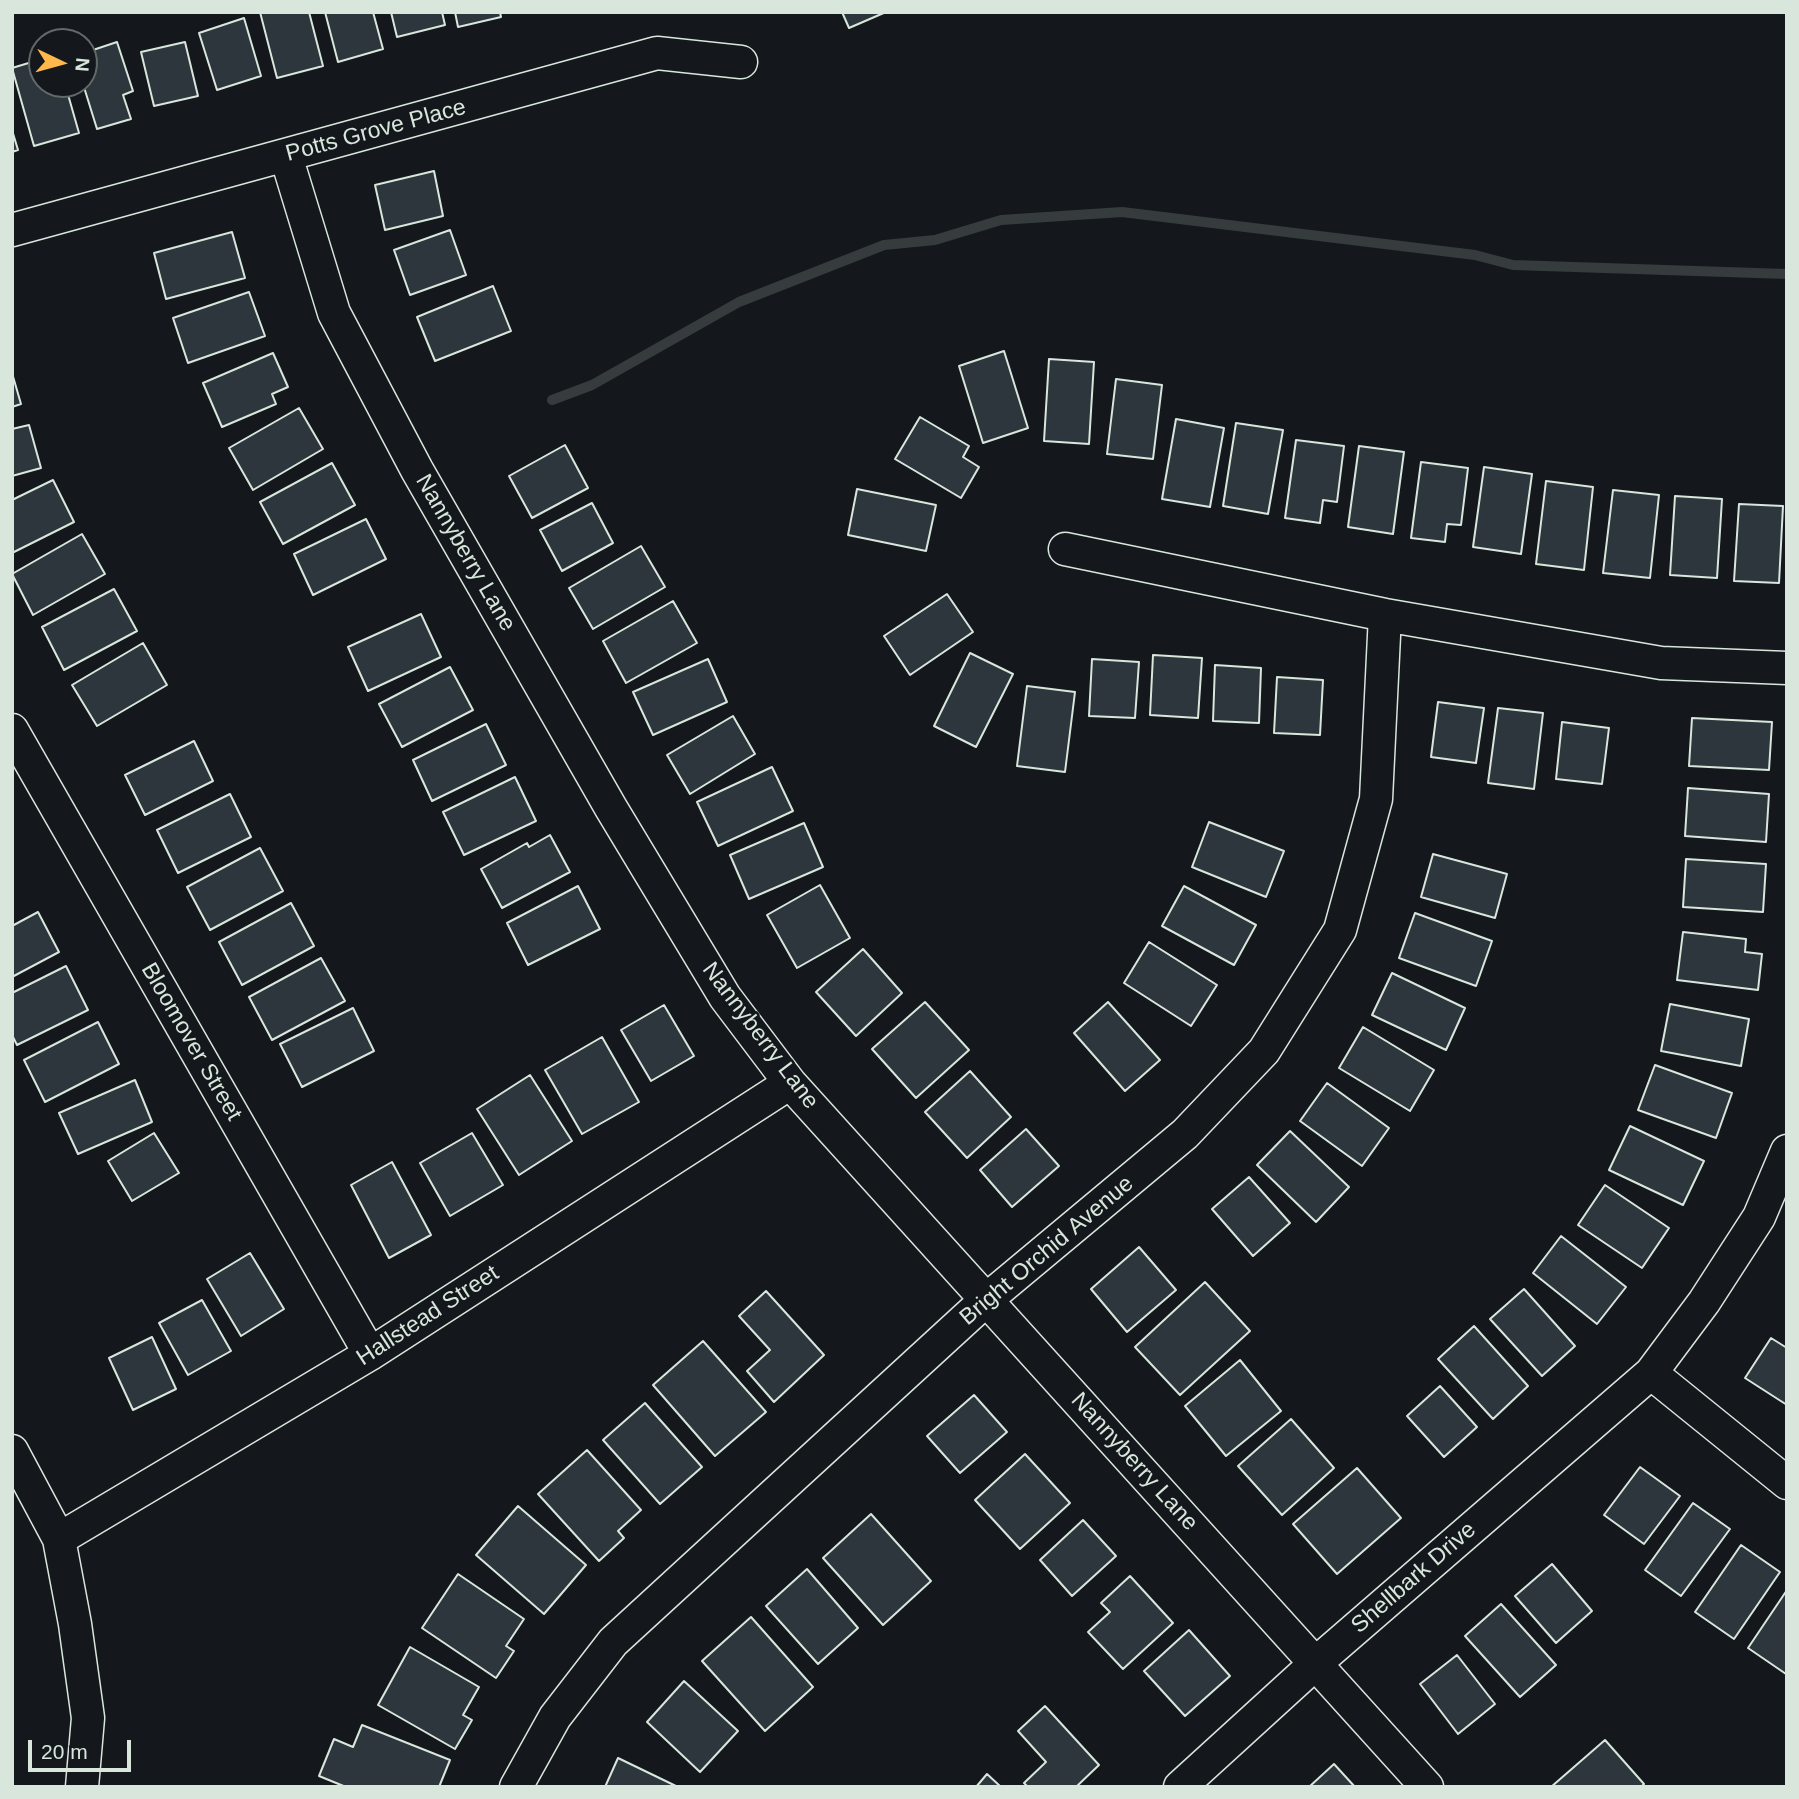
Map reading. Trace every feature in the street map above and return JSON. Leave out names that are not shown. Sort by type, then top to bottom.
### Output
[{"type":"street","name":"Potts Grove Place","points":[[12,230],[657,53],[741,62]]},
{"type":"street","name":"Nannyberry Lane","points":[[286,156],[334,313],[417,470],[611,808],[725,997],[790,1083],[1427,1787]]},
{"type":"street","points":[[1065,549],[1385,615],[1661,663],[1787,668]]},
{"type":"street","name":"Bright Orchid Avenue","points":[[516,1787],[555,1717],[613,1642],[986,1300],[1185,1134],[1255,1061],[1340,930],[1376,799],[1385,615]]},
{"type":"street","name":"Bloomover Street","points":[[12,730],[370,1354]]},
{"type":"street","name":"Hallstead Street","points":[[59,1539],[370,1354],[790,1083]]},
{"type":"street","name":"Shellbark Drive","points":[[1180,1787],[1316,1662],[1651,1373],[1704,1302],[1759,1217],[1787,1151]]},
{"type":"street","points":[[1651,1373],[1787,1483]]},
{"type":"street","points":[[12,1451],[59,1539],[75,1624],[88,1718],[82,1787]]},
{"type":"building","points":[[260,12],[309,12],[323,66],[277,78]]},
{"type":"building","points":[[325,12],[373,12],[383,49],[338,62]]},
{"type":"building","points":[[391,12],[442,12],[445,25],[397,37]]},
{"type":"building","points":[[455,12],[500,12],[501,17],[458,27]]},
{"type":"building","points":[[842,12],[886,12],[849,28]]},
{"type":"building","points":[[244,18],[261,76],[217,90],[199,33]]},
{"type":"building","points":[[117,42],[133,91],[123,95],[131,119],[97,129],[87,98],[98,98],[98,48]]},
{"type":"building","points":[[185,42],[198,96],[154,106],[141,52]]},
{"type":"building","points":[[28,63],[28,98],[69,98],[79,133],[34,146],[12,68]]},
{"type":"building","points":[[12,130],[18,150],[12,152]]},
{"type":"building","points":[[434,171],[443,216],[385,230],[375,185]]},
{"type":"building","points":[[450,230],[466,275],[410,295],[394,250]]},
{"type":"building","points":[[232,232],[245,278],[166,299],[154,253]]},
{"type":"building","points":[[493,286],[511,331],[435,361],[417,317]]},
{"type":"building","points":[[249,292],[265,336],[188,363],[173,318]]},
{"type":"building","points":[[1004,351],[1028,428],[983,443],[959,366]]},
{"type":"building","points":[[273,353],[288,387],[272,394],[276,404],[222,427],[203,383]]},
{"type":"building","points":[[1049,359],[1094,362],[1089,444],[1044,441]]},
{"type":"building","points":[[12,373],[21,404],[12,407]]},
{"type":"building","points":[[1116,379],[1162,385],[1153,459],[1107,454]]},
{"type":"building","points":[[299,408],[323,449],[253,490],[229,448]]},
{"type":"building","points":[[920,417],[969,446],[963,457],[979,467],[961,498],[895,459]]},
{"type":"building","points":[[1176,419],[1224,428],[1210,507],[1162,499]]},
{"type":"building","points":[[1236,423],[1283,430],[1268,514],[1223,506]]},
{"type":"building","points":[[29,425],[41,468],[12,476],[12,429]]},
{"type":"building","points":[[1296,440],[1344,446],[1337,502],[1323,500],[1320,523],[1285,518]]},
{"type":"building","points":[[565,445],[588,488],[532,518],[509,476]]},
{"type":"building","points":[[1359,446],[1404,452],[1393,534],[1348,527]]},
{"type":"building","points":[[1421,462],[1468,468],[1461,525],[1447,524],[1445,542],[1411,538]]},
{"type":"building","points":[[332,463],[355,505],[283,544],[260,502]]},
{"type":"building","points":[[1484,467],[1532,474],[1521,554],[1473,547]]},
{"type":"building","points":[[53,480],[74,522],[12,553],[12,500]]},
{"type":"building","points":[[1546,481],[1593,487],[1584,570],[1536,564]]},
{"type":"building","points":[[857,489],[936,505],[926,551],[848,535]]},
{"type":"building","points":[[1613,490],[1659,495],[1650,578],[1603,573]]},
{"type":"building","points":[[1675,496],[1722,499],[1717,578],[1670,575]]},
{"type":"building","points":[[592,503],[613,543],[562,571],[540,530]]},
{"type":"building","points":[[1739,504],[1783,506],[1779,583],[1734,581]]},
{"type":"building","points":[[366,519],[386,559],[313,595],[294,554]]},
{"type":"building","points":[[82,534],[105,574],[33,615],[12,574]]},
{"type":"building","points":[[641,546],[665,587],[593,629],[569,588]]},
{"type":"building","points":[[114,589],[137,631],[64,670],[42,627]]},
{"type":"building","points":[[947,594],[973,632],[910,675],[884,636]]},
{"type":"building","points":[[673,601],[697,643],[626,683],[603,641]]},
{"type":"building","points":[[421,614],[441,657],[368,691],[348,647]]},
{"type":"building","points":[[143,643],[167,685],[97,726],[72,685]]},
{"type":"building","points":[[970,653],[1013,674],[976,747],[934,726]]},
{"type":"building","points":[[1153,655],[1202,658],[1198,718],[1150,715]]},
{"type":"building","points":[[708,659],[727,702],[653,735],[633,692]]},
{"type":"building","points":[[1092,659],[1139,662],[1135,718],[1089,716]]},
{"type":"building","points":[[1215,665],[1261,668],[1259,723],[1213,721]]},
{"type":"building","points":[[450,667],[473,710],[402,747],[379,704]]},
{"type":"building","points":[[1277,677],[1323,680],[1320,735],[1274,733]]},
{"type":"building","points":[[1027,686],[1075,692],[1065,772],[1017,766]]},
{"type":"building","points":[[1438,702],[1484,708],[1476,763],[1431,757]]},
{"type":"building","points":[[1498,708],[1543,713],[1534,789],[1488,783]]},
{"type":"building","points":[[733,716],[755,754],[690,794],[667,755]]},
{"type":"building","points":[[1692,718],[1772,722],[1769,770],[1689,766]]},
{"type":"building","points":[[1562,722],[1609,728],[1602,784],[1556,779]]},
{"type":"building","points":[[486,724],[506,765],[432,801],[413,760]]},
{"type":"building","points":[[194,741],[213,781],[145,815],[125,775]]},
{"type":"building","points":[[772,767],[793,811],[718,846],[697,802]]},
{"type":"building","points":[[515,777],[536,821],[464,855],[443,812]]},
{"type":"building","points":[[1688,788],[1769,794],[1766,842],[1685,836]]},
{"type":"building","points":[[230,794],[251,837],[178,873],[157,830]]},
{"type":"building","points":[[1209,822],[1284,851],[1266,897],[1192,867]]},
{"type":"building","points":[[804,823],[823,867],[749,899],[730,855]]},
{"type":"building","points":[[550,835],[570,872],[502,908],[481,869],[527,843],[529,847]]},
{"type":"building","points":[[260,848],[283,891],[210,930],[187,887]]},
{"type":"building","points":[[1433,854],[1507,874],[1495,918],[1421,897]]},
{"type":"building","points":[[1686,859],[1766,864],[1763,912],[1683,907]]},
{"type":"building","points":[[820,885],[850,938],[797,968],[767,915]]},
{"type":"building","points":[[578,886],[600,929],[528,965],[507,923]]},
{"type":"building","points":[[1184,886],[1256,925],[1234,965],[1162,926]]},
{"type":"building","points":[[291,903],[314,946],[242,985],[219,942]]},
{"type":"building","points":[[38,912],[59,952],[12,977],[12,926]]},
{"type":"building","points":[[1415,913],[1492,941],[1476,986],[1399,958]]},
{"type":"building","points":[[1683,932],[1746,939],[1745,952],[1762,954],[1758,990],[1677,980]]},
{"type":"building","points":[[1149,942],[1217,985],[1191,1026],[1124,983]]},
{"type":"building","points":[[863,949],[902,993],[856,1036],[816,992]]},
{"type":"building","points":[[321,958],[345,1001],[272,1040],[249,997]]},
{"type":"building","points":[[66,966],[88,1010],[17,1045],[12,1035],[12,993]]},
{"type":"building","points":[[1392,973],[1465,1008],[1446,1050],[1372,1015]]},
{"type":"building","points":[[925,1002],[969,1050],[916,1098],[872,1049]]},
{"type":"building","points":[[1108,1002],[1160,1060],[1125,1091],[1074,1033]]},
{"type":"building","points":[[1670,1004],[1749,1019],[1741,1066],[1661,1051]]},
{"type":"building","points":[[664,1005],[694,1056],[651,1081],[621,1030]]},
{"type":"building","points":[[353,1008],[374,1051],[302,1087],[280,1044]]},
{"type":"building","points":[[98,1022],[119,1064],[45,1102],[24,1060]]},
{"type":"building","points":[[1363,1027],[1434,1070],[1410,1111],[1339,1068]]},
{"type":"building","points":[[602,1037],[639,1102],[582,1134],[545,1070]]},
{"type":"building","points":[[1655,1065],[1732,1093],[1716,1138],[1638,1110]]},
{"type":"building","points":[[970,1071],[1011,1117],[967,1158],[925,1112]]},
{"type":"building","points":[[530,1075],[572,1141],[519,1175],[477,1109]]},
{"type":"building","points":[[135,1080],[152,1122],[78,1154],[59,1113]]},
{"type":"building","points":[[1327,1083],[1389,1128],[1362,1166],[1300,1121]]},
{"type":"building","points":[[1630,1126],[1704,1161],[1683,1205],[1609,1170]]},
{"type":"building","points":[[1026,1129],[1059,1166],[1012,1207],[980,1170]]},
{"type":"building","points":[[1290,1131],[1349,1187],[1316,1222],[1257,1165]]},
{"type":"building","points":[[154,1133],[179,1173],[132,1201],[108,1161]]},
{"type":"building","points":[[472,1133],[503,1185],[450,1216],[420,1163]]},
{"type":"building","points":[[392,1162],[431,1235],[389,1258],[351,1185]]},
{"type":"building","points":[[1249,1177],[1290,1223],[1253,1256],[1212,1209]]},
{"type":"building","points":[[1605,1185],[1669,1228],[1642,1268],[1578,1225]]},
{"type":"building","points":[[1561,1236],[1626,1287],[1597,1324],[1533,1273]]},
{"type":"building","points":[[1139,1247],[1176,1290],[1127,1332],[1091,1289]]},
{"type":"building","points":[[250,1253],[284,1309],[241,1336],[207,1279]]},
{"type":"building","points":[[1205,1282],[1250,1331],[1180,1395],[1135,1347]]},
{"type":"building","points":[[1524,1289],[1575,1346],[1542,1376],[1490,1319]]},
{"type":"building","points":[[766,1291],[824,1355],[774,1402],[747,1371],[770,1350],[739,1316]]},
{"type":"building","points":[[202,1300],[231,1351],[188,1375],[159,1323]]},
{"type":"building","points":[[1474,1326],[1528,1386],[1493,1419],[1438,1359]]},
{"type":"building","points":[[152,1337],[176,1389],[133,1410],[109,1358]]},
{"type":"building","points":[[1771,1338],[1787,1348],[1787,1405],[1745,1378]]},
{"type":"building","points":[[703,1341],[766,1412],[715,1456],[653,1385]]},
{"type":"building","points":[[1240,1360],[1281,1411],[1226,1456],[1185,1406]]},
{"type":"building","points":[[1440,1386],[1477,1427],[1444,1457],[1407,1416]]},
{"type":"building","points":[[974,1395],[1007,1432],[960,1473],[927,1436]]},
{"type":"building","points":[[645,1403],[702,1467],[660,1504],[603,1440]]},
{"type":"building","points":[[1291,1419],[1334,1468],[1282,1515],[1238,1466]]},
{"type":"building","points":[[587,1450],[641,1510],[618,1531],[624,1538],[599,1561],[538,1494]]},
{"type":"building","points":[[1025,1454],[1070,1503],[1020,1549],[975,1500]]},
{"type":"building","points":[[1640,1467],[1680,1496],[1644,1544],[1604,1515]]},
{"type":"building","points":[[1357,1468],[1401,1518],[1337,1574],[1293,1524]]},
{"type":"building","points":[[1693,1503],[1730,1529],[1681,1596],[1645,1570]]},
{"type":"building","points":[[518,1506],[586,1565],[544,1614],[476,1555]]},
{"type":"building","points":[[871,1514],[931,1581],[883,1625],[823,1558]]},
{"type":"building","points":[[1083,1520],[1116,1556],[1072,1596],[1040,1560]]},
{"type":"building","points":[[1741,1545],[1780,1572],[1734,1639],[1695,1612]]},
{"type":"building","points":[[1552,1564],[1592,1611],[1556,1643],[1515,1596]]},
{"type":"building","points":[[807,1569],[858,1628],[818,1664],[766,1606]]},
{"type":"building","points":[[458,1574],[524,1619],[506,1646],[514,1651],[496,1678],[422,1628]]},
{"type":"building","points":[[1130,1576],[1173,1623],[1123,1669],[1088,1632],[1110,1612],[1101,1603]]},
{"type":"building","points":[[1787,1590],[1787,1672],[1786,1674],[1748,1648]]},
{"type":"building","points":[[1501,1604],[1556,1665],[1520,1697],[1465,1636]]},
{"type":"building","points":[[751,1617],[813,1687],[765,1731],[702,1661]]},
{"type":"building","points":[[1189,1630],[1230,1676],[1185,1716],[1144,1671]]},
{"type":"building","points":[[410,1647],[479,1687],[463,1715],[472,1720],[455,1749],[378,1705]]},
{"type":"building","points":[[1457,1655],[1495,1704],[1458,1734],[1420,1684]]},
{"type":"building","points":[[684,1681],[738,1731],[700,1772],[647,1722]]},
{"type":"building","points":[[1045,1706],[1099,1765],[1076,1787],[1028,1787],[1024,1783],[1046,1762],[1018,1731]]},
{"type":"building","points":[[362,1725],[450,1760],[439,1787],[346,1787],[319,1776],[334,1739],[353,1747]]},
{"type":"building","points":[[1605,1740],[1644,1784],[1641,1787],[1551,1787]]},
{"type":"building","points":[[618,1758],[678,1787],[605,1787]]},
{"type":"building","points":[[1334,1764],[1355,1787],[1309,1787]]},
{"type":"building","points":[[987,1774],[1001,1787],[976,1787]]},
{"type":"waterway","points":[[552,400],[592,385],[739,302],[884,245],[935,240],[1001,220],[1122,212],[1475,255],[1513,265],[1787,274]]}]
